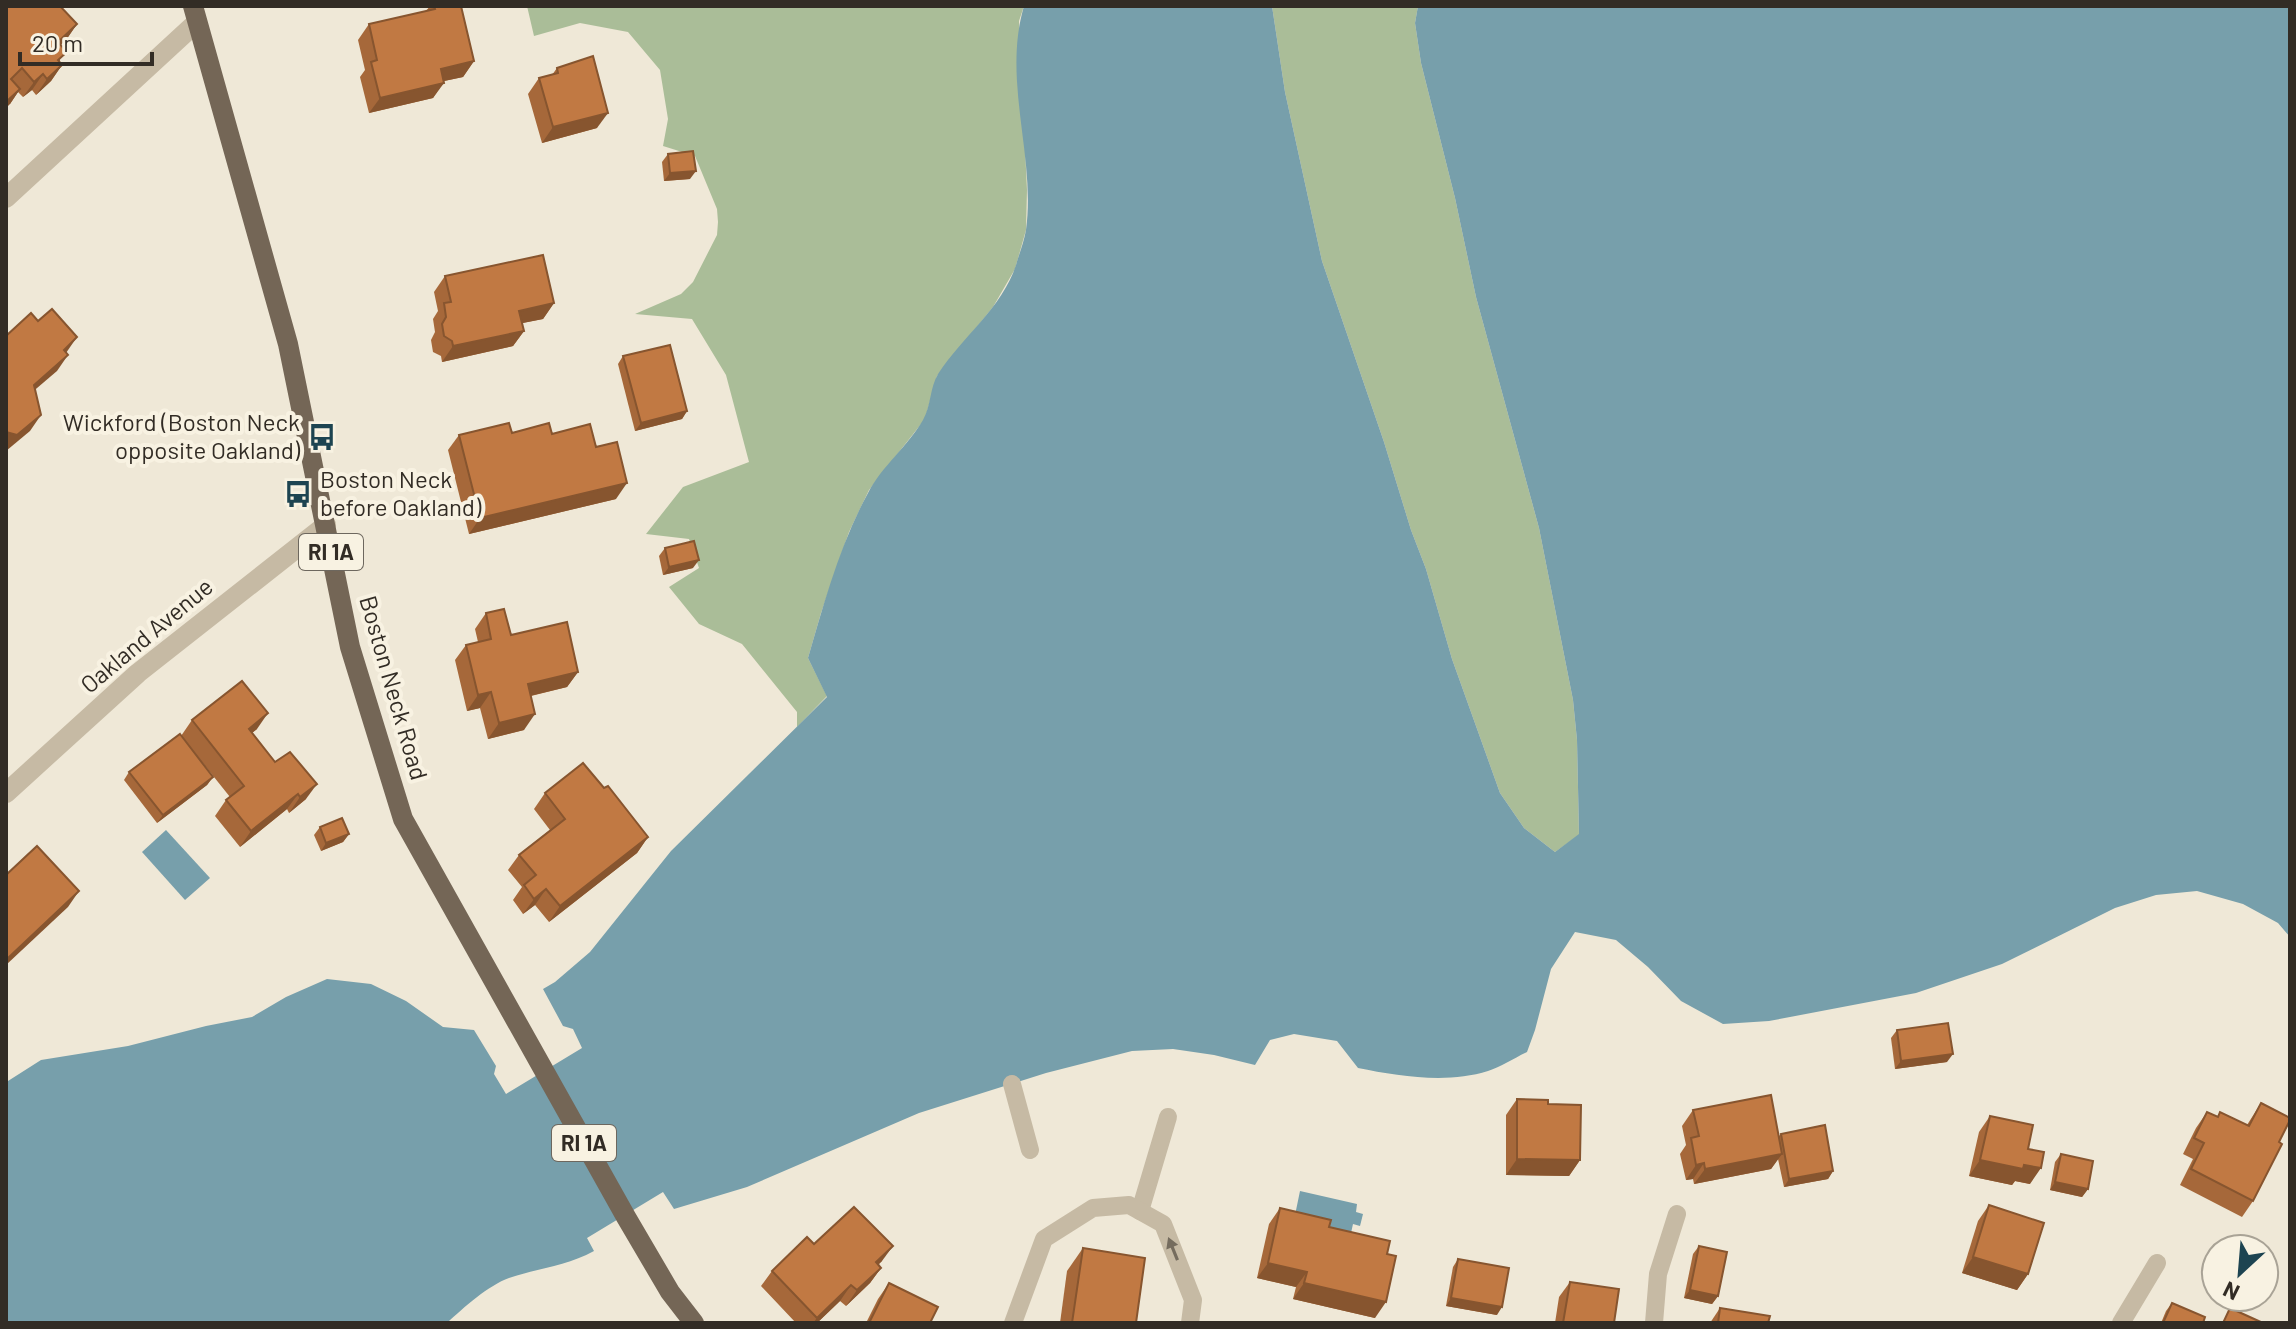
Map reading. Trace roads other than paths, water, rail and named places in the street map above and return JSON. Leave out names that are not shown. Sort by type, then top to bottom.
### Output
[{"type":"main road","name":"Boston Neck Road","points":[[195,14],[288,344],[350,647],[403,819],[626,1217],[670,1292],[694,1323]]},
{"type":"street","points":[[6,198],[195,14]]},
{"type":"street","name":"Oakland Avenue","points":[[6,793],[138,673],[326,525]]},
{"type":"lane","points":[[1012,1084],[1030,1150]]},
{"type":"lane","points":[[1140,1211],[1168,1117]]},
{"type":"lane","points":[[1013,1323],[1044,1239],[1093,1208],[1129,1205],[1163,1224],[1193,1300],[1190,1323]]},
{"type":"lane","points":[[1654,1323],[1658,1274],[1677,1214]]},
{"type":"lane","points":[[2121,1323],[2157,1263]]},
{"type":"water","points":[[1024,6],[1272,6],[1285,92],[1322,261],[1426,569],[1452,659],[1500,793],[1524,828],[1555,852],[1579,834],[1573,700],[1539,528],[1476,297],[1421,63],[1415,23],[1418,6],[2290,6],[2290,937],[2278,923],[2243,904],[2197,891],[2156,895],[2115,908],[2002,964],[1916,993],[1769,1021],[1723,1024],[1681,1001],[1616,940],[1575,932],[1551,969],[1527,1052],[1493,1069],[1472,1075],[1439,1078],[1358,1068],[1337,1041],[1294,1034],[1270,1040],[1255,1065],[1173,1049],[1132,1051],[1046,1073],[919,1113],[747,1187],[674,1209],[663,1192],[587,1238],[594,1251],[501,1281],[447,1323],[6,1323],[6,1085],[41,1060],[128,1046],[252,1017],[286,997],[327,979],[371,984],[406,1001],[443,1027],[474,1030],[496,1066],[494,1074],[506,1094],[582,1048],[573,1029],[563,1026],[543,989],[590,952],[671,851],[827,697],[808,658],[834,574],[858,512],[874,483],[923,420],[938,374],[1010,281],[1025,234],[1028,202],[1016,62]]},
{"type":"water","points":[[166,830],[210,878],[185,900],[142,852]]},
{"type":"water","points":[[1300,1191],[1357,1204],[1356,1212],[1363,1214],[1360,1226],[1353,1224],[1351,1233],[1294,1220]]},
{"type":"place","name":"Wickford (Boston Neck opposite Oakland)","points":[[322,437]]},
{"type":"place","name":"Boston Neck before Oakland)","points":[[298,494]]}]
